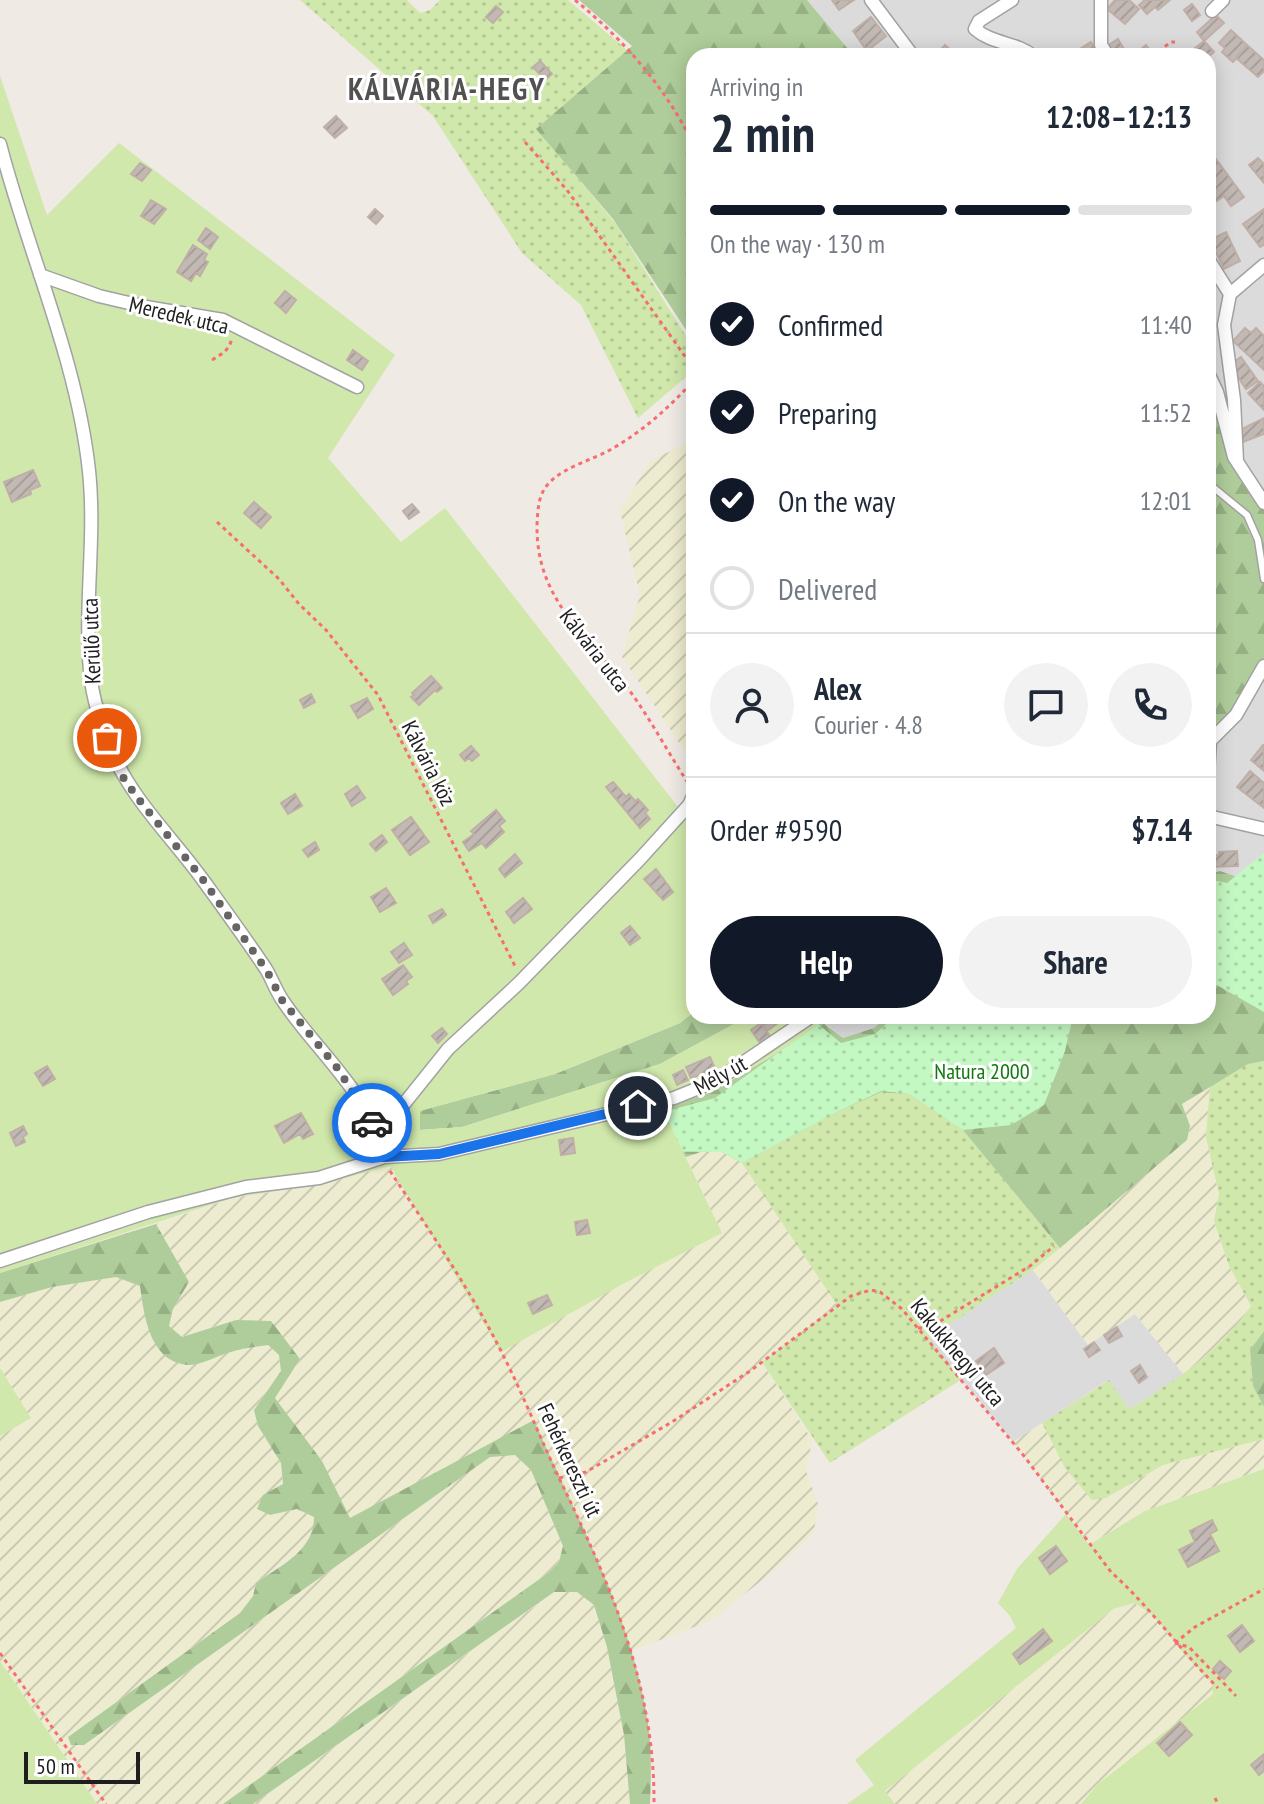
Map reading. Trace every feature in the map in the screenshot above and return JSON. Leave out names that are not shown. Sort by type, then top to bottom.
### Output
[{"type":"street","points":[[871,0],[907,48]]},
{"type":"street","points":[[1012,0],[979,21],[975,29],[985,38],[1017,48]]},
{"type":"street","points":[[1101,0],[1103,48]]},
{"type":"street","points":[[1212,11],[1223,0]]},
{"type":"street","name":"Kerülő utca","points":[[0,144],[71,378],[89,471],[90,670],[93,696],[109,743],[132,790],[201,877],[267,971],[282,1000],[338,1069],[379,1135],[384,1157]]},
{"type":"street","points":[[1237,461],[1234,400],[1224,325],[1230,294],[1264,265]]},
{"type":"street","points":[[1216,272],[1230,294]]},
{"type":"street","name":"Meredek utca","points":[[40,275],[122,302],[223,320],[357,387]]},
{"type":"street","points":[[1216,390],[1228,440],[1237,461],[1264,503]]},
{"type":"street","points":[[1216,736],[1236,715],[1264,666]]},
{"type":"street","points":[[379,1135],[448,1049],[519,983],[686,808]]},
{"type":"street","points":[[1216,818],[1264,829]]},
{"type":"street","name":"Mély út","points":[[0,1261],[148,1212],[246,1187],[319,1178],[384,1157],[439,1154],[695,1091],[716,1081],[800,1024]]},
{"type":"lane","points":[[1216,490],[1247,515],[1258,540],[1264,579]]},
{"type":"path","points":[[575,0],[637,58],[686,130]]},
{"type":"path","points":[[1163,48],[1175,42]]},
{"type":"path","points":[[525,142],[567,190],[686,358]]},
{"type":"path","points":[[212,360],[231,345],[232,334],[223,320]]},
{"type":"path","name":"Kálvária utca","points":[[686,388],[645,428],[558,475],[549,483],[541,494],[537,530],[543,571],[554,596],[583,638],[626,686],[686,780]]},
{"type":"path","name":"Kálvária köz","points":[[217,522],[279,579],[326,630],[378,695],[499,931],[515,964],[519,983]]},
{"type":"path","name":"Fehérkereszti út","points":[[384,1157],[389,1170],[437,1241],[496,1342],[593,1546],[631,1651],[648,1723],[654,1804]]},
{"type":"path","points":[[918,1328],[929,1328],[1030,1266],[1054,1246]]},
{"type":"path","name":"Kakukkhegyi utca","points":[[559,1478],[586,1472],[672,1422],[750,1371],[851,1296],[871,1290],[880,1292],[902,1309],[1024,1456],[1098,1557],[1139,1597],[1175,1643],[1218,1688]]},
{"type":"path","points":[[1175,1643],[1195,1627],[1264,1589]]},
{"type":"path","points":[[1175,1643],[1189,1647],[1236,1696]]},
{"type":"path","points":[[0,1653],[106,1804]]},
{"type":"path","points":[[1215,1798],[1218,1804]]},
{"type":"shaded area","points":[[807,0],[1264,0],[1264,503],[1234,457],[1222,409],[1216,411],[1216,48],[847,48]]},
{"type":"shaded area","points":[[1264,666],[1264,886],[1216,872],[1216,732]]},
{"type":"shaded area","points":[[826,1024],[880,1024],[875,1028],[843,1038]]},
{"type":"shaded area","points":[[1033,1270],[1088,1345],[1135,1314],[1184,1375],[1129,1409],[1108,1380],[1013,1442],[927,1338]]},
{"type":"green space","points":[[300,0],[407,0],[420,13],[430,10],[440,0],[568,0],[627,50],[537,129],[616,224],[686,336],[686,377],[638,418],[581,305],[522,253],[433,116]]},
{"type":"green space","points":[[579,0],[807,0],[847,48],[686,48],[686,330],[613,219],[536,129],[632,46]]},
{"type":"green space","points":[[0,76],[47,215],[119,143],[395,355],[328,458],[401,542],[445,508],[678,807],[686,802],[686,1018],[555,1074],[420,1111],[420,1130],[462,1127],[660,1064],[734,1024],[819,1024],[712,1092],[662,1108],[722,1233],[501,1352],[390,1166],[323,1184],[232,1198],[0,1273]]},
{"type":"green space","points":[[1223,409],[1228,440],[1264,503],[1264,666],[1250,694],[1216,734],[1216,412]]},
{"type":"green space","points":[[686,444],[686,753],[622,657],[640,595],[620,511],[651,460]]},
{"type":"green space","points":[[1264,853],[1264,1012],[1216,985],[1216,881],[1227,883]]},
{"type":"green space","points":[[1216,872],[1264,886],[1264,1061],[1248,1064],[1182,1104],[1190,1126],[1187,1140],[1060,1248],[963,1130],[909,1094],[881,1092],[742,1163],[722,1152],[701,1152],[686,1157],[609,1151],[662,1108],[712,1092],[819,1024],[825,1024],[843,1038],[879,1024],[1216,1024]]},
{"type":"green space","points":[[686,1018],[686,1024],[734,1024],[660,1064],[462,1127],[420,1130],[419,1111],[555,1074]]},
{"type":"green space","name":"Natura 2000","points":[[818,1024],[841,1043],[875,1034],[886,1024],[1071,1024],[1065,1051],[1044,1105],[1011,1125],[963,1130],[909,1094],[881,1091],[742,1163],[722,1152],[609,1151],[600,1129],[715,1098]]},
{"type":"green space","points":[[1264,1061],[1264,1331],[1250,1351],[1253,1386],[1264,1407],[1264,1439],[1163,1465],[1106,1498],[1092,1500],[1065,1468],[1042,1423],[1109,1380],[1129,1409],[1196,1364],[1224,1338],[1251,1306],[1229,1266],[1214,1221],[1219,1194],[1206,1137],[1210,1085],[1248,1064]]},
{"type":"green space","points":[[1210,1085],[1206,1137],[1219,1194],[1214,1221],[1229,1266],[1251,1306],[1233,1331],[1184,1375],[1135,1314],[1088,1345],[1033,1270],[1187,1140],[1190,1126],[1182,1105]]},
{"type":"green space","points":[[881,1091],[909,1094],[963,1130],[1060,1248],[1033,1270],[928,1338],[962,1379],[830,1463],[762,1362],[837,1305],[742,1163]]},
{"type":"green space","points":[[701,1152],[722,1152],[742,1163],[837,1305],[762,1362],[812,1440],[806,1471],[818,1504],[814,1532],[770,1574],[710,1621],[631,1651],[593,1546],[534,1421],[350,1519],[322,1461],[275,1398],[300,1359],[235,1320],[181,1337],[169,1326],[173,1309],[189,1282],[156,1224],[232,1198],[323,1184],[390,1165],[437,1241],[722,1233],[686,1157]]},
{"type":"green space","points":[[156,1224],[189,1282],[173,1309],[169,1326],[182,1337],[236,1320],[271,1321],[300,1359],[275,1398],[322,1461],[350,1518],[534,1420],[601,1569],[629,1645],[648,1724],[650,1804],[630,1804],[624,1735],[607,1647],[594,1605],[577,1592],[554,1592],[253,1804],[223,1804],[548,1573],[559,1562],[563,1546],[531,1470],[515,1455],[490,1457],[84,1745],[71,1745],[68,1737],[240,1613],[253,1596],[256,1583],[294,1556],[313,1529],[314,1517],[297,1509],[270,1515],[257,1509],[263,1495],[283,1484],[281,1463],[258,1426],[254,1410],[281,1371],[279,1355],[268,1345],[236,1351],[194,1365],[176,1362],[165,1356],[151,1336],[140,1286],[116,1277],[52,1287],[0,1302],[0,1273]]},
{"type":"green space","points":[[116,1277],[140,1286],[143,1310],[190,1365],[236,1350],[268,1345],[279,1355],[281,1371],[254,1410],[258,1426],[281,1463],[283,1484],[263,1495],[271,1515],[297,1509],[314,1517],[314,1531],[303,1549],[256,1583],[253,1596],[240,1613],[68,1737],[71,1745],[84,1745],[490,1457],[515,1454],[531,1470],[563,1546],[559,1562],[548,1573],[223,1804],[97,1804],[0,1661],[0,1436],[30,1418],[0,1368],[0,1302],[52,1287]]},
{"type":"green space","points":[[1264,1331],[1264,1407],[1253,1386],[1250,1350]]},
{"type":"green space","points":[[0,1368],[31,1418],[0,1436]]},
{"type":"green space","points":[[1042,1423],[1065,1468],[1107,1498],[1163,1465],[1264,1439],[1264,1469],[1145,1511],[1089,1545],[1013,1442]]},
{"type":"green space","points":[[1264,1469],[1264,1804],[1081,1804],[1098,1784],[1213,1694],[1212,1683],[1153,1615],[1134,1603],[1113,1609],[885,1791],[895,1804],[847,1804],[874,1785],[855,1760],[1016,1628],[998,1603],[1017,1569],[1066,1514],[1089,1545],[1145,1511]]},
{"type":"green space","points":[[555,1592],[578,1592],[594,1605],[607,1647],[624,1735],[630,1804],[253,1804]]},
{"type":"green space","points":[[1134,1603],[1153,1615],[1185,1655],[1213,1683],[1213,1695],[1099,1784],[1081,1804],[895,1804],[885,1791],[1113,1609]]},
{"type":"green space","points":[[0,1661],[97,1804],[0,1804]]},
{"type":"building","points":[[832,0],[854,0],[839,10]]},
{"type":"building","points":[[1115,0],[1129,0],[1139,9],[1125,24],[1107,9]]},
{"type":"building","points":[[1145,0],[1170,0],[1147,14],[1139,5]]},
{"type":"building","points":[[1192,4],[1200,15],[1192,21],[1184,10]]},
{"type":"building","points":[[496,6],[503,12],[493,23],[486,17]]},
{"type":"building","points":[[1216,15],[1224,23],[1204,41],[1197,32]]},
{"type":"building","points":[[871,17],[886,36],[871,48],[865,48],[853,31]]},
{"type":"building","points":[[1231,30],[1247,45],[1233,62],[1222,52],[1225,48],[1219,43]]},
{"type":"building","points":[[1118,39],[1123,48],[1108,48]]},
{"type":"building","points":[[1204,41],[1210,48],[1195,48]]},
{"type":"building","points":[[1247,45],[1264,60],[1264,71],[1258,77],[1236,58]]},
{"type":"building","points":[[540,61],[552,74],[545,80],[533,67]]},
{"type":"building","points":[[336,116],[347,128],[335,138],[324,127]]},
{"type":"building","points":[[1258,158],[1264,164],[1264,183],[1249,165]]},
{"type":"building","points":[[1216,159],[1244,197],[1231,206],[1224,196],[1216,202]]},
{"type":"building","points":[[140,163],[151,170],[142,181],[131,174]]},
{"type":"building","points":[[151,200],[166,209],[154,224],[141,216]]},
{"type":"building","points":[[375,209],[383,216],[376,224],[368,217]]},
{"type":"building","points":[[1264,209],[1264,245],[1260,247],[1243,224]]},
{"type":"building","points":[[206,228],[218,237],[210,249],[198,240]]},
{"type":"building","points":[[1226,232],[1240,261],[1224,269],[1216,252],[1216,237]]},
{"type":"building","points":[[193,245],[207,254],[204,260],[208,262],[200,276],[196,273],[191,281],[177,272]]},
{"type":"building","points":[[285,291],[296,300],[286,313],[275,303]]},
{"type":"building","points":[[1245,328],[1251,333],[1256,328],[1264,336],[1264,370],[1233,341]]},
{"type":"building","points":[[353,350],[368,361],[362,370],[347,360]]},
{"type":"building","points":[[1241,357],[1258,381],[1246,389],[1230,365]]},
{"type":"building","points":[[1260,382],[1264,386],[1264,410],[1248,393]]},
{"type":"building","points":[[1264,418],[1264,434],[1243,442],[1238,431]]},
{"type":"building","points":[[33,470],[40,486],[30,490],[31,494],[12,502],[4,482]]},
{"type":"building","points":[[254,502],[271,517],[261,528],[244,513]]},
{"type":"building","points":[[412,504],[419,512],[409,519],[403,511]]},
{"type":"building","points":[[431,676],[442,688],[437,692],[435,690],[419,705],[411,697],[414,695],[412,693]]},
{"type":"building","points":[[311,694],[315,702],[304,708],[300,700]]},
{"type":"building","points":[[367,698],[373,709],[358,718],[351,706]]},
{"type":"building","points":[[471,746],[479,755],[472,761],[469,758],[465,761],[460,755]]},
{"type":"building","points":[[1264,746],[1264,771],[1251,760]]},
{"type":"building","points":[[1250,771],[1264,783],[1264,808],[1237,787]]},
{"type":"building","points":[[613,782],[626,797],[629,794],[635,801],[638,799],[648,810],[645,813],[650,819],[640,828],[606,787]]},
{"type":"building","points":[[357,786],[365,798],[352,806],[345,794]]},
{"type":"building","points":[[295,794],[302,806],[288,814],[281,803]]},
{"type":"building","points":[[496,810],[505,821],[499,826],[504,832],[486,848],[482,843],[469,851],[463,842]]},
{"type":"building","points":[[411,817],[429,842],[410,855],[392,830]]},
{"type":"building","points":[[382,835],[387,842],[376,851],[370,844]]},
{"type":"building","points":[[315,842],[319,850],[308,857],[303,850]]},
{"type":"building","points":[[1237,851],[1238,866],[1216,867],[1219,852]]},
{"type":"building","points":[[515,854],[522,863],[505,877],[499,869]]},
{"type":"building","points":[[656,869],[673,892],[663,900],[644,879]]},
{"type":"building","points":[[386,888],[396,903],[380,912],[371,897]]},
{"type":"building","points":[[523,898],[532,909],[514,923],[506,912]]},
{"type":"building","points":[[442,909],[446,915],[433,923],[429,916]]},
{"type":"building","points":[[630,926],[640,938],[630,945],[621,933]]},
{"type":"building","points":[[404,943],[412,955],[399,963],[391,952]]},
{"type":"building","points":[[403,965],[412,977],[393,995],[382,979]]},
{"type":"building","points":[[762,1024],[777,1024],[767,1031]]},
{"type":"building","points":[[762,1024],[770,1036],[760,1043],[751,1030]]},
{"type":"building","points":[[442,1028],[447,1034],[438,1043],[432,1036]]},
{"type":"building","points":[[710,1057],[717,1073],[704,1078],[702,1074],[691,1078],[686,1067]]},
{"type":"building","points":[[47,1066],[55,1079],[43,1086],[35,1073]]},
{"type":"building","points":[[683,1070],[688,1080],[677,1085],[673,1075]]},
{"type":"building","points":[[301,1113],[313,1134],[303,1139],[300,1134],[284,1143],[275,1126]]},
{"type":"building","points":[[23,1126],[27,1134],[23,1137],[25,1142],[16,1146],[10,1133]]},
{"type":"building","points":[[573,1138],[575,1153],[561,1155],[559,1140]]},
{"type":"building","points":[[587,1220],[590,1233],[577,1235],[575,1222]]},
{"type":"building","points":[[547,1295],[552,1305],[533,1314],[528,1303]]},
{"type":"building","points":[[1117,1327],[1122,1336],[1109,1343],[1104,1335]]},
{"type":"building","points":[[1094,1342],[1100,1350],[1089,1357],[1084,1349]]},
{"type":"building","points":[[994,1348],[1004,1363],[986,1375],[976,1361]]},
{"type":"building","points":[[1140,1365],[1147,1377],[1139,1383],[1131,1371]]},
{"type":"building","points":[[1212,1520],[1217,1530],[1210,1534],[1219,1551],[1188,1567],[1179,1550],[1195,1542],[1190,1531]]},
{"type":"building","points":[[1056,1546],[1067,1561],[1050,1574],[1039,1558]]},
{"type":"building","points":[[1242,1625],[1254,1641],[1240,1652],[1228,1636]]},
{"type":"building","points":[[1043,1629],[1052,1641],[1020,1664],[1013,1654]]},
{"type":"building","points":[[1220,1661],[1231,1671],[1224,1679],[1213,1669]]},
{"type":"building","points":[[1180,1722],[1192,1735],[1169,1756],[1157,1743]]},
{"type":"building","points":[[1264,1754],[1264,1771],[1259,1775],[1251,1765]]},
{"type":"way so far","points":[[107,738],[124,779],[201,877],[267,971],[282,1000],[338,1069],[372,1123]]},
{"type":"district","name":"KÁLVÁRIA-HEGY","points":[[447,88]]},
{"type":"route","points":[[372,1123],[379,1135],[384,1157],[422,1157],[638,1106]]}]
